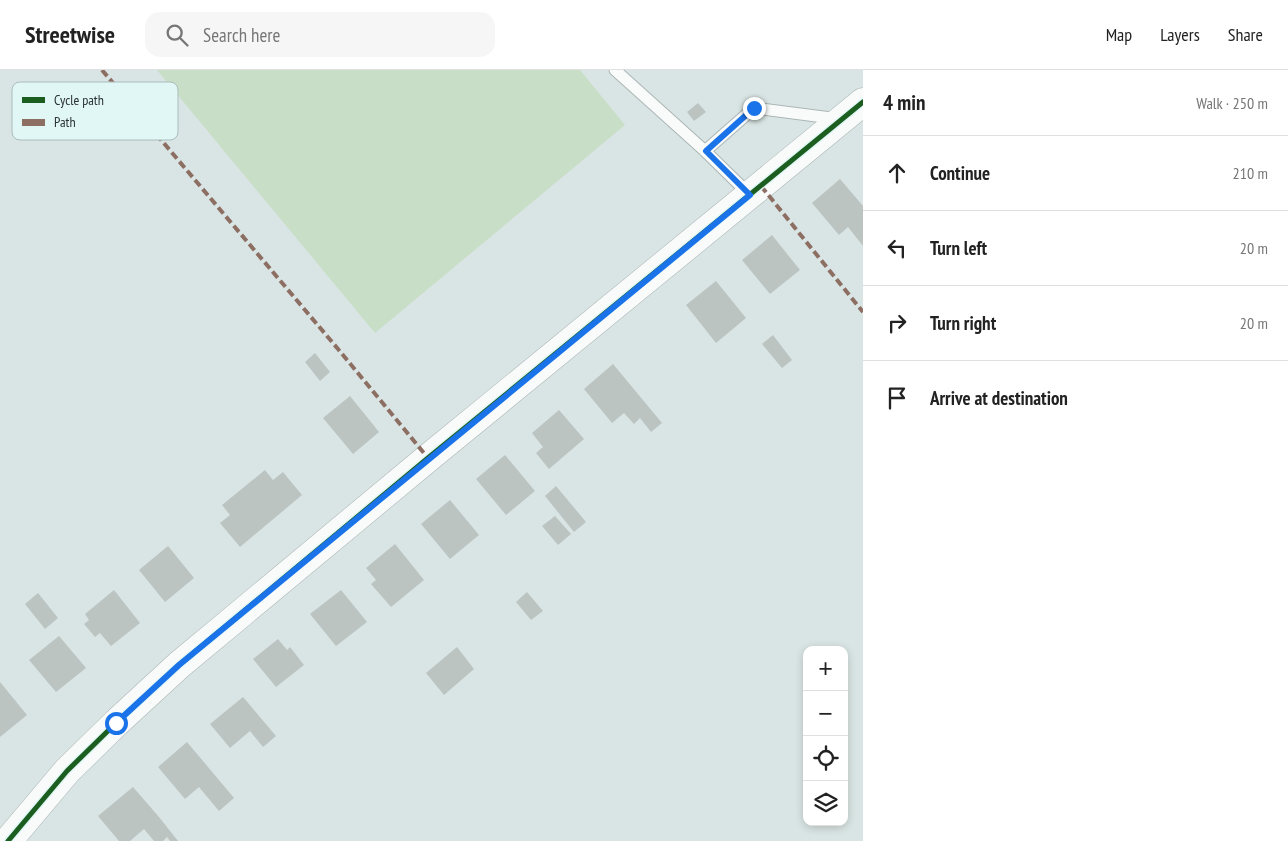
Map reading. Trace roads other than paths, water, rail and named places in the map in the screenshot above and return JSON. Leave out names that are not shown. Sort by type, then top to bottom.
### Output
[{"type":"street","points":[[8,841],[67,771],[179,665],[853,111]]},
{"type":"lane","points":[[615,70],[706,151],[750,195]]},
{"type":"lane","points":[[706,151],[754,108],[853,111]]}]
